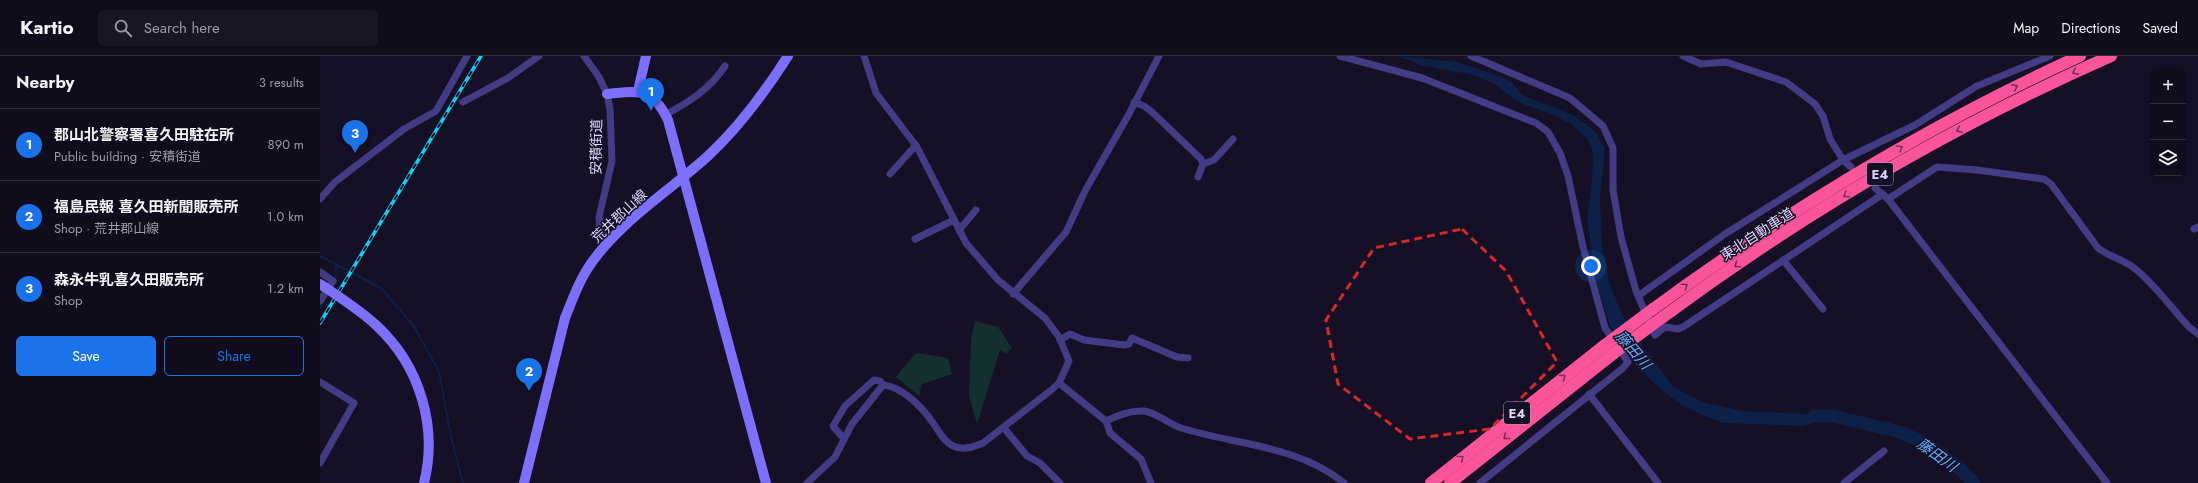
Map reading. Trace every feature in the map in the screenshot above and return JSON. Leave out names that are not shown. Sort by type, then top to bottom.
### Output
[{"type":"highway","name":"東北自動車道","points":[[1431,483],[1605,345],[1770,228],[1838,185],[1991,99],[2080,56]]},
{"type":"highway","name":"東北自動車道","points":[[1450,483],[1614,353],[1782,235],[1940,139],[2039,89],[2111,56]]},
{"type":"street","points":[[320,199],[335,182],[404,129],[436,111],[467,56]]},
{"type":"street","points":[[463,102],[508,78],[539,56]]},
{"type":"street","name":"安積街道","points":[[584,56],[599,77],[607,94],[610,109],[612,161],[609,181],[599,217],[600,230],[608,241]]},
{"type":"street","points":[[638,91],[646,56]]},
{"type":"street","name":"荒井郡山線","points":[[524,483],[565,318],[575,292],[588,268],[608,241],[709,155],[748,115],[788,56]]},
{"type":"street","points":[[844,439],[835,430],[833,425],[845,406],[874,380],[880,381],[883,385],[888,385],[915,402],[948,443],[954,447],[972,448],[983,443],[1004,428],[1059,383],[1069,361],[1060,340],[1041,313],[1013,294],[982,265],[959,230],[928,165],[916,145],[876,93],[864,56]]},
{"type":"street","points":[[1013,294],[1066,232],[1086,189],[1159,56]]},
{"type":"street","points":[[1340,56],[1395,69],[1422,78],[1536,123],[1548,132],[1560,152],[1568,176],[1583,247],[1605,328],[1628,362],[1623,368],[1480,483]]},
{"type":"street","points":[[1471,56],[1570,98],[1603,126],[1613,148],[1613,190],[1628,262],[1638,296],[1655,335],[1665,327],[1678,329],[1683,327],[1783,260],[1886,196],[1937,167],[1977,170],[2044,179],[2051,184],[2098,248],[2138,271],[2189,328],[2198,334]]},
{"type":"street","points":[[1683,56],[1701,64],[1726,62],[1786,82],[1815,104],[1823,116],[1830,139],[1843,160],[1851,167]]},
{"type":"street","points":[[1638,296],[1730,231],[1843,160],[1915,125],[1977,86],[2050,56]]},
{"type":"street","points":[[665,115],[688,103],[706,88],[725,66]]},
{"type":"street","points":[[607,94],[638,91],[652,98],[665,115],[766,483]]},
{"type":"street","points":[[1134,102],[1144,106],[1152,112],[1201,159],[1203,164],[1198,177]]},
{"type":"street","points":[[1203,164],[1214,160],[1233,139]]},
{"type":"street","points":[[890,174],[916,145]]},
{"type":"street","points":[[1875,188],[1886,196],[2107,483]]},
{"type":"street","points":[[959,230],[976,210]]},
{"type":"street","points":[[915,239],[954,220]]},
{"type":"street","points":[[1783,260],[1823,309]]},
{"type":"street","points":[[320,272],[333,281],[322,287]]},
{"type":"street","points":[[320,300],[322,287]]},
{"type":"street","points":[[322,287],[378,327],[399,353],[414,376],[421,392],[428,433],[429,448],[424,483]]},
{"type":"street","points":[[1060,340],[1070,334],[1084,340],[1124,345],[1129,344],[1132,338],[1176,357],[1188,358]]},
{"type":"street","points":[[320,382],[354,404],[320,463]]},
{"type":"street","points":[[1059,383],[1106,421],[1110,433],[1141,460],[1151,483]]},
{"type":"street","points":[[807,483],[835,457],[852,424],[883,385]]},
{"type":"street","points":[[1589,394],[1658,483]]},
{"type":"street","points":[[1106,421],[1122,414],[1146,412],[1181,428],[1284,451],[1325,471],[1344,483]]},
{"type":"street","points":[[1004,428],[1027,456],[1040,463],[1060,483]]},
{"type":"street","points":[[1844,483],[1884,451]]},
{"type":"highlighted area","points":[[1462,229],[1506,271],[1557,362],[1490,429],[1410,439],[1338,384],[1326,320],[1374,248]]},
{"type":"green space","points":[[975,321],[998,327],[1012,348],[1006,354],[1000,350],[977,424],[969,396],[971,339]]},
{"type":"green space","points":[[916,353],[948,358],[952,374],[922,384],[919,396],[896,377]]},
{"type":"water","points":[[1398,56],[1458,62],[1501,77],[1512,82],[1522,95],[1573,115],[1596,133],[1605,149],[1600,198],[1602,244],[1609,282],[1622,315],[1645,350],[1674,387],[1702,402],[1743,411],[1832,415],[1804,426],[1723,423],[1682,405],[1660,389],[1630,359],[1610,326],[1596,282],[1587,217],[1592,183],[1593,160],[1592,148],[1586,138],[1571,124],[1549,113],[1517,102],[1495,84],[1473,75],[1421,65]]},
{"type":"waterway","points":[[320,256],[381,288],[413,325],[439,371],[451,437],[463,483]]},
{"type":"waterway","points":[[335,280],[336,263]]},
{"type":"waterway","points":[[320,308],[328,295]]},
{"type":"waterway","name":"藤田川","points":[[1814,416],[1833,416],[1900,432],[1925,443],[1959,468],[1974,483]]},
{"type":"railway","points":[[320,323],[481,56]]},
{"type":"place","name":"郡山北警察署喜久田駐在所","points":[[651,111]]},
{"type":"place","name":"森永牛乳喜久田販売所","points":[[355,153]]},
{"type":"place","name":"福島民報 喜久田新聞販売所","points":[[529,391]]}]
